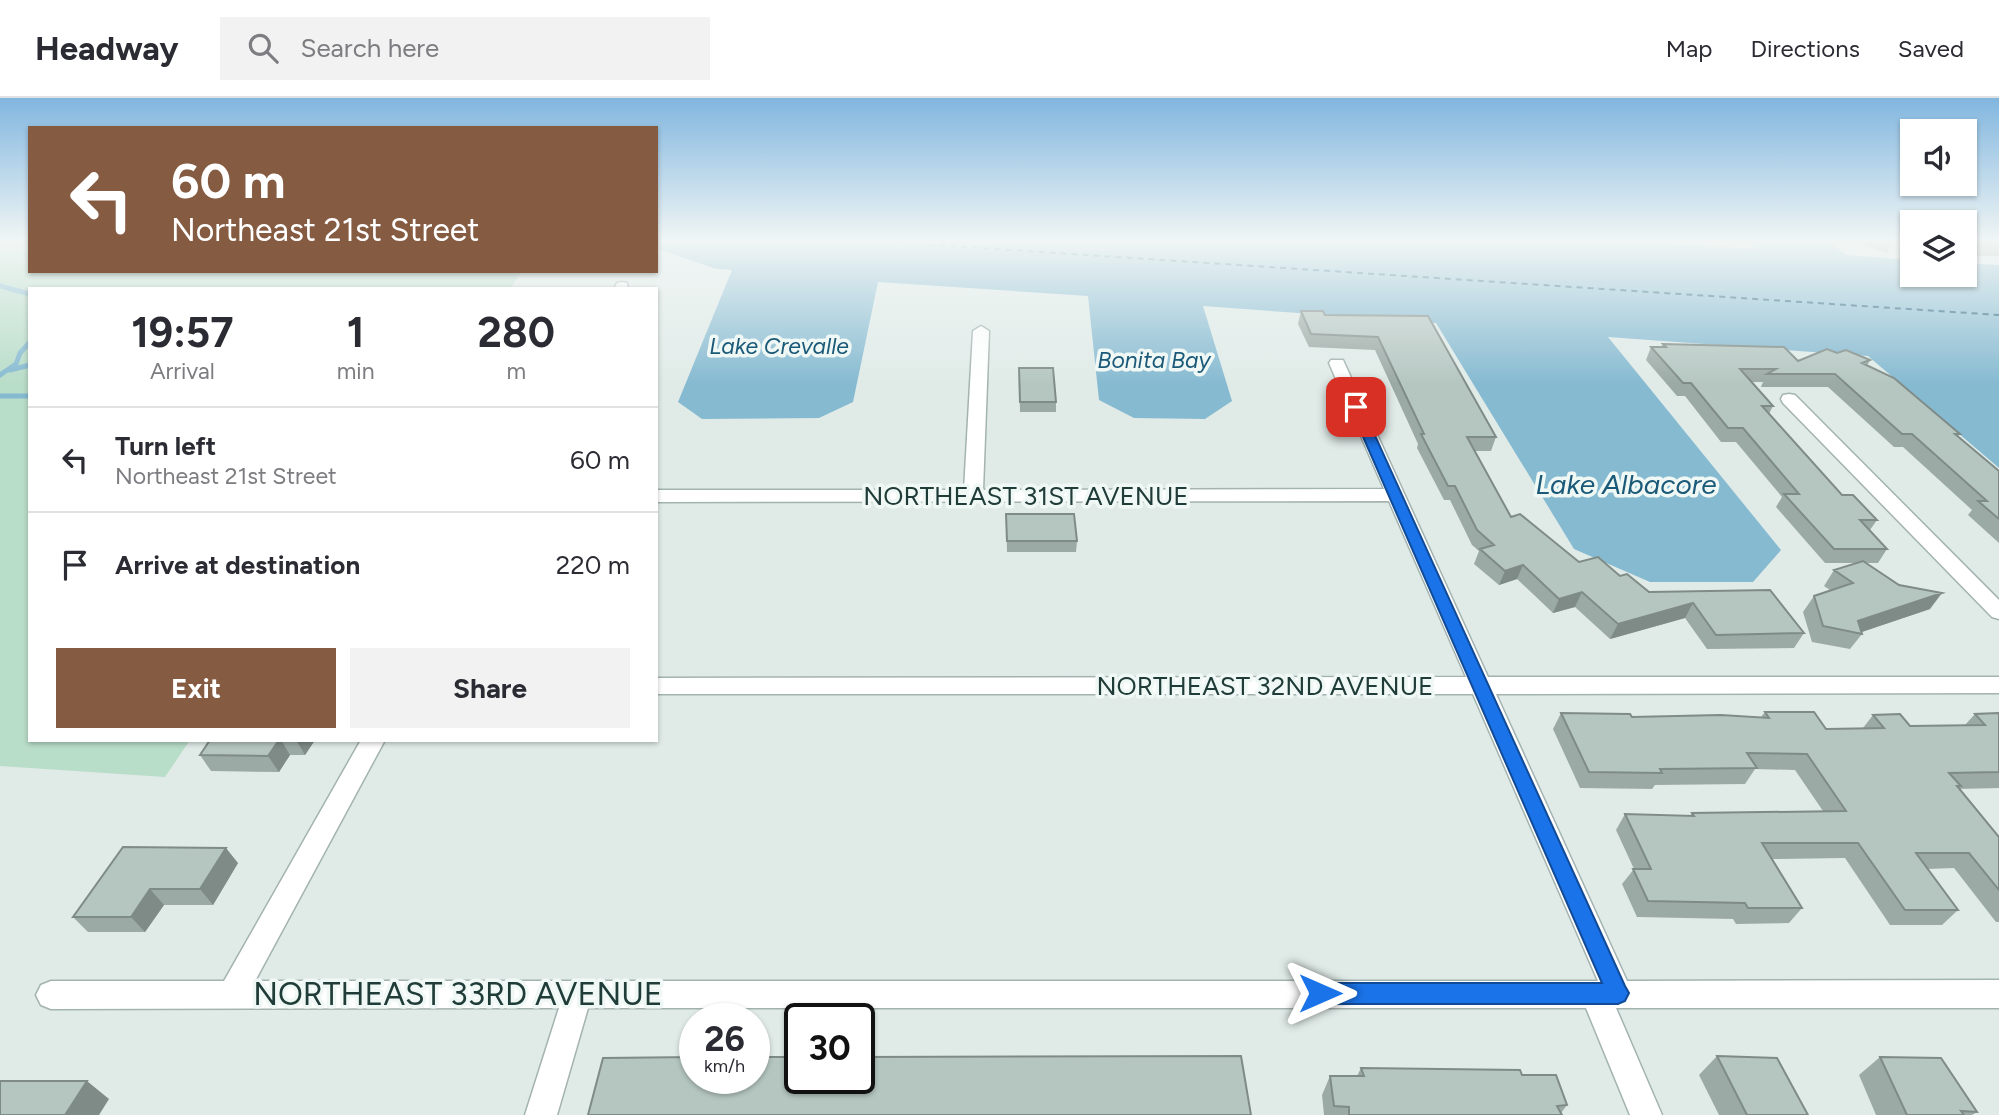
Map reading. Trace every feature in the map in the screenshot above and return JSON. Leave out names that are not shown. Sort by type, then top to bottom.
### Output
[{"type":"street","points":[[973,496],[981,331]]},
{"type":"street","points":[[1337,363],[1480,686],[1606,993],[1646,1115]]},
{"type":"street","points":[[1789,399],[1999,611]]},
{"type":"street","name":"NORTHEAST 31ST AVENUE","points":[[658,496],[1395,495]]},
{"type":"street","name":"NORTHEAST 32ND AVENUE","points":[[658,686],[1999,685]]},
{"type":"street","points":[[233,995],[372,742]]},
{"type":"street","points":[[541,1115],[578,993]]},
{"type":"street","name":"NORTHEAST 33RD AVENUE","points":[[51,995],[1999,993]]},
{"type":"green space","points":[[0,288],[28,288],[28,742],[189,742],[165,777],[0,766]]},
{"type":"water","name":"Lake Crevalle","points":[[724,288],[877,288],[853,402],[819,418],[702,419],[678,402]]},
{"type":"water","points":[[975,288],[1999,288],[1999,468],[1868,356],[1608,337],[1781,550],[1753,582],[1650,582],[1574,549],[1436,323],[1203,306],[1232,401],[1205,419],[1134,418],[1099,400],[1088,296]]},
{"type":"building","points":[[1301,311],[1323,311],[1325,315],[1428,316],[1496,437],[1467,437],[1511,517],[1520,514],[1579,562],[1598,557],[1620,576],[1627,574],[1649,592],[1770,590],[1804,633],[1716,635],[1693,603],[1618,624],[1582,592],[1559,599],[1523,565],[1505,571],[1480,549],[1494,545],[1477,530],[1455,486],[1448,486],[1421,434],[1424,434],[1378,337],[1311,334]]},
{"type":"building","points":[[1663,344],[1784,347],[1798,361],[1827,349],[1837,353],[1846,350],[1870,360],[1862,363],[1894,378],[1999,471],[1999,519],[1978,501],[1987,501],[1912,434],[1902,434],[1835,374],[1767,374],[1776,369],[1740,369],[1773,406],[1762,406],[1842,495],[1853,495],[1877,520],[1860,520],[1887,549],[1834,549],[1784,494],[1799,494],[1743,428],[1728,428],[1691,383],[1683,383],[1651,347],[1666,347]]},
{"type":"building","points":[[1019,368],[1053,368],[1056,402],[1020,402]]},
{"type":"building","points":[[1006,514],[1074,514],[1077,541],[1007,541]]},
{"type":"building","points":[[1863,561],[1899,585],[1942,593],[1858,621],[1862,634],[1823,626],[1814,596],[1853,583],[1834,570]]},
{"type":"building","points":[[1765,712],[1814,712],[1826,729],[1884,728],[1873,715],[1900,714],[1910,726],[1985,725],[1975,714],[1999,713],[1999,772],[1949,773],[1999,837],[1999,890],[1969,853],[1916,853],[1958,910],[1905,910],[1858,843],[1762,843],[1802,908],[1748,908],[1745,903],[1648,901],[1633,869],[1651,869],[1625,814],[1694,816],[1692,813],[1846,811],[1807,754],[1747,753],[1757,768],[1660,769],[1662,773],[1589,772],[1561,713],[1630,714],[1632,717],[1721,715],[1769,718]]},
{"type":"building","points":[[209,742],[278,742],[268,756],[200,755]]},
{"type":"building","points":[[123,847],[226,848],[200,889],[150,889],[131,917],[73,917]]},
{"type":"building","points":[[1241,1056],[1251,1115],[588,1115],[603,1058],[679,1057],[679,1094],[770,1094],[770,1057],[784,1057],[784,1094],[875,1094],[875,1057]]},
{"type":"building","points":[[1717,1056],[1777,1058],[1808,1115],[1747,1115]]},
{"type":"building","points":[[1880,1057],[1941,1058],[1977,1112],[1961,1111],[1964,1115],[1907,1115]]},
{"type":"building","points":[[1361,1068],[1520,1070],[1522,1075],[1556,1075],[1567,1105],[1557,1106],[1562,1115],[1349,1115],[1349,1107],[1334,1106],[1330,1076],[1364,1076]]},
{"type":"building","points":[[0,1081],[87,1081],[65,1115],[0,1115]]},
{"type":"waterway","points":[[9,288],[28,293]]},
{"type":"waterway","points":[[0,375],[16,364],[20,353],[28,344]]},
{"type":"waterway","points":[[10,370],[28,366]]},
{"type":"waterway","points":[[0,396],[28,396]]},
{"type":"ferry route","points":[[1596,288],[1999,315]]},
{"type":"route","points":[[1320,993],[1618,993],[1356,407]]},
{"type":"water label","name":"Bonita Bay","points":[[1154,360]]},
{"type":"water label","name":"Lake Albacore","points":[[1626,484]]}]
